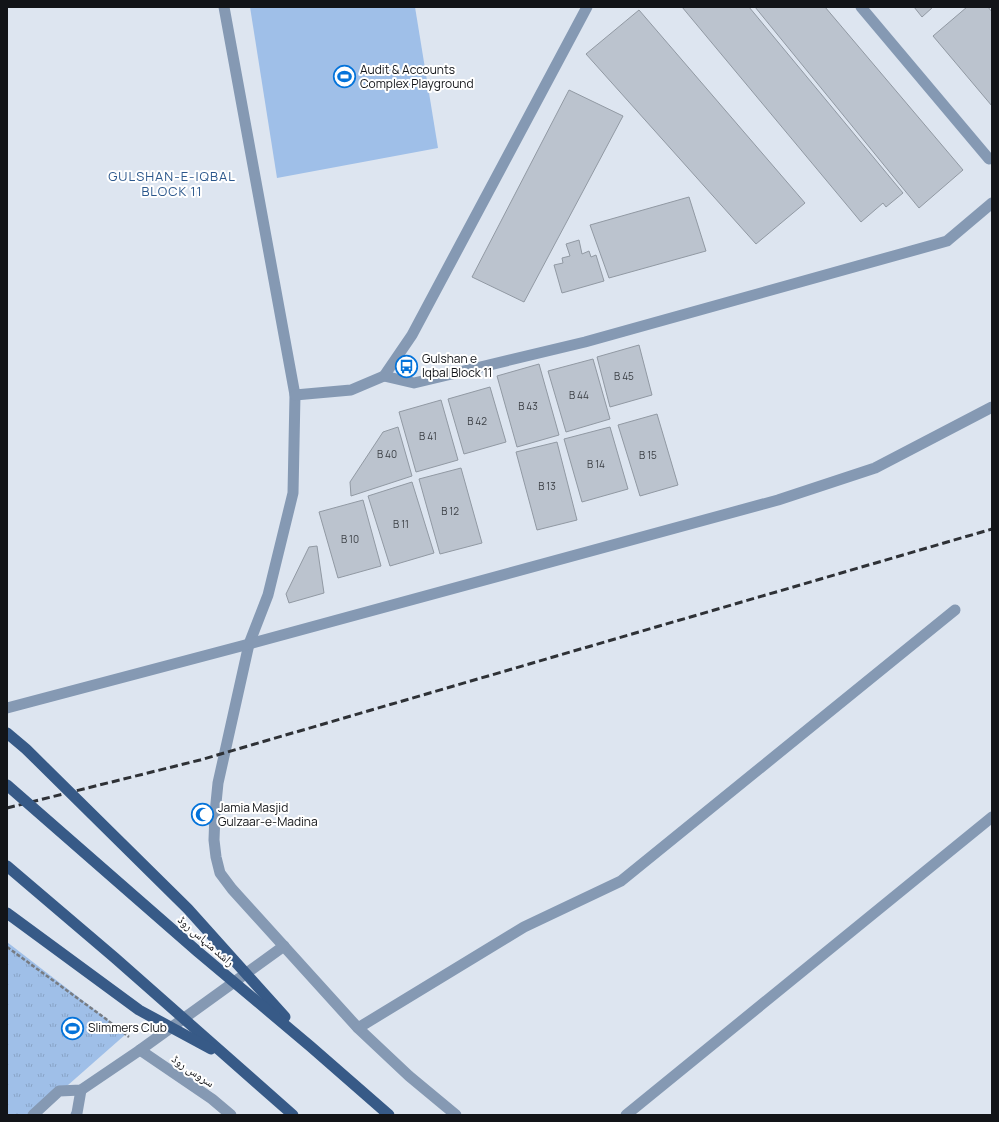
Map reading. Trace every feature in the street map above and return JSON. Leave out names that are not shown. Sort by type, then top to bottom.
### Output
[{"type":"main road","points":[[7,733],[188,908],[310,1046]]},
{"type":"main road","name":"راشد منہاس روڈ","points":[[7,785],[197,951],[389,1115]]},
{"type":"main road","points":[[7,866],[115,958],[293,1115]]},
{"type":"main road","points":[[7,913],[139,1010],[227,1058]]},
{"type":"street","points":[[224,7],[295,395],[293,493],[268,595],[249,644],[218,783],[214,833],[216,857],[220,873],[232,889],[358,1028],[409,1076],[456,1115]]},
{"type":"street","points":[[295,395],[351,390],[384,376],[412,335],[587,7]]},
{"type":"street","points":[[861,7],[989,159]]},
{"type":"street","points":[[384,376],[414,383],[585,342],[947,241],[992,203]]},
{"type":"street","points":[[7,708],[249,644],[778,500],[875,468],[992,407]]},
{"type":"street","points":[[358,1028],[524,927],[621,881],[955,610]]},
{"type":"street","points":[[626,1115],[992,817]]},
{"type":"street","points":[[33,1115],[59,1091],[81,1090],[140,1050],[284,946]]},
{"type":"street","name":"سروس روڈ","points":[[140,1050],[212,1099],[231,1115]]},
{"type":"street","points":[[76,1115],[81,1090]]},
{"type":"path","points":[[7,947],[126,1034],[140,1050]]},
{"type":"green space","name":"Audit & Accounts Complex Playground","points":[[250,7],[415,7],[438,148],[277,178]]},
{"type":"green space","points":[[7,942],[126,1034],[34,1115],[7,1115]]},
{"type":"building","points":[[682,7],[749,7],[903,193],[886,207],[883,203],[861,222]]},
{"type":"building","points":[[755,7],[825,7],[963,170],[919,208]]},
{"type":"building","points":[[914,7],[933,7],[922,17]]},
{"type":"building","points":[[967,7],[988,7],[992,12],[992,106],[933,36]]},
{"type":"building","points":[[639,10],[805,203],[756,244],[586,54]]},
{"type":"building","points":[[569,90],[623,116],[524,302],[472,277]]},
{"type":"building","points":[[689,197],[706,251],[609,278],[590,225]]},
{"type":"building","points":[[579,240],[582,254],[589,251],[591,257],[596,255],[604,281],[562,293],[554,265],[563,263],[562,258],[570,256],[566,244]]},
{"type":"building","points":[[639,345],[652,395],[610,407],[597,357]]},
{"type":"building","points":[[593,359],[610,419],[566,432],[548,371]]},
{"type":"building","points":[[539,364],[559,435],[517,447],[497,376]]},
{"type":"building","points":[[490,387],[506,442],[464,454],[448,399]]},
{"type":"building","points":[[441,400],[458,460],[416,472],[399,412]]},
{"type":"building","points":[[657,414],[678,485],[640,496],[618,425]]},
{"type":"building","points":[[398,427],[412,476],[351,496],[350,482],[383,432]]},
{"type":"building","points":[[610,427],[628,489],[582,502],[564,439]]},
{"type":"building","points":[[557,442],[577,520],[537,530],[516,452]]},
{"type":"building","points":[[461,468],[482,543],[440,554],[419,479]]},
{"type":"building","points":[[412,482],[434,553],[390,566],[368,496]]},
{"type":"building","points":[[363,500],[381,566],[338,578],[319,512]]},
{"type":"building","points":[[317,546],[324,593],[289,603],[286,594],[309,547]]},
{"type":"railway","points":[[7,808],[200,760],[992,529]]},
{"type":"place","name":"Audit & Accounts Complex Playground","points":[[344,77]]},
{"type":"place","name":"Gulshan e Iqbal Block 11","points":[[407,366]]},
{"type":"place","name":"Jamia Masjid Gulzaar-e-Madina","points":[[202,815]]},
{"type":"place","name":"Slimmers Club","points":[[72,1028]]},
{"type":"district","name":"GULSHAN-E-IQBAL BLOCK 11","points":[[172,184]]}]
